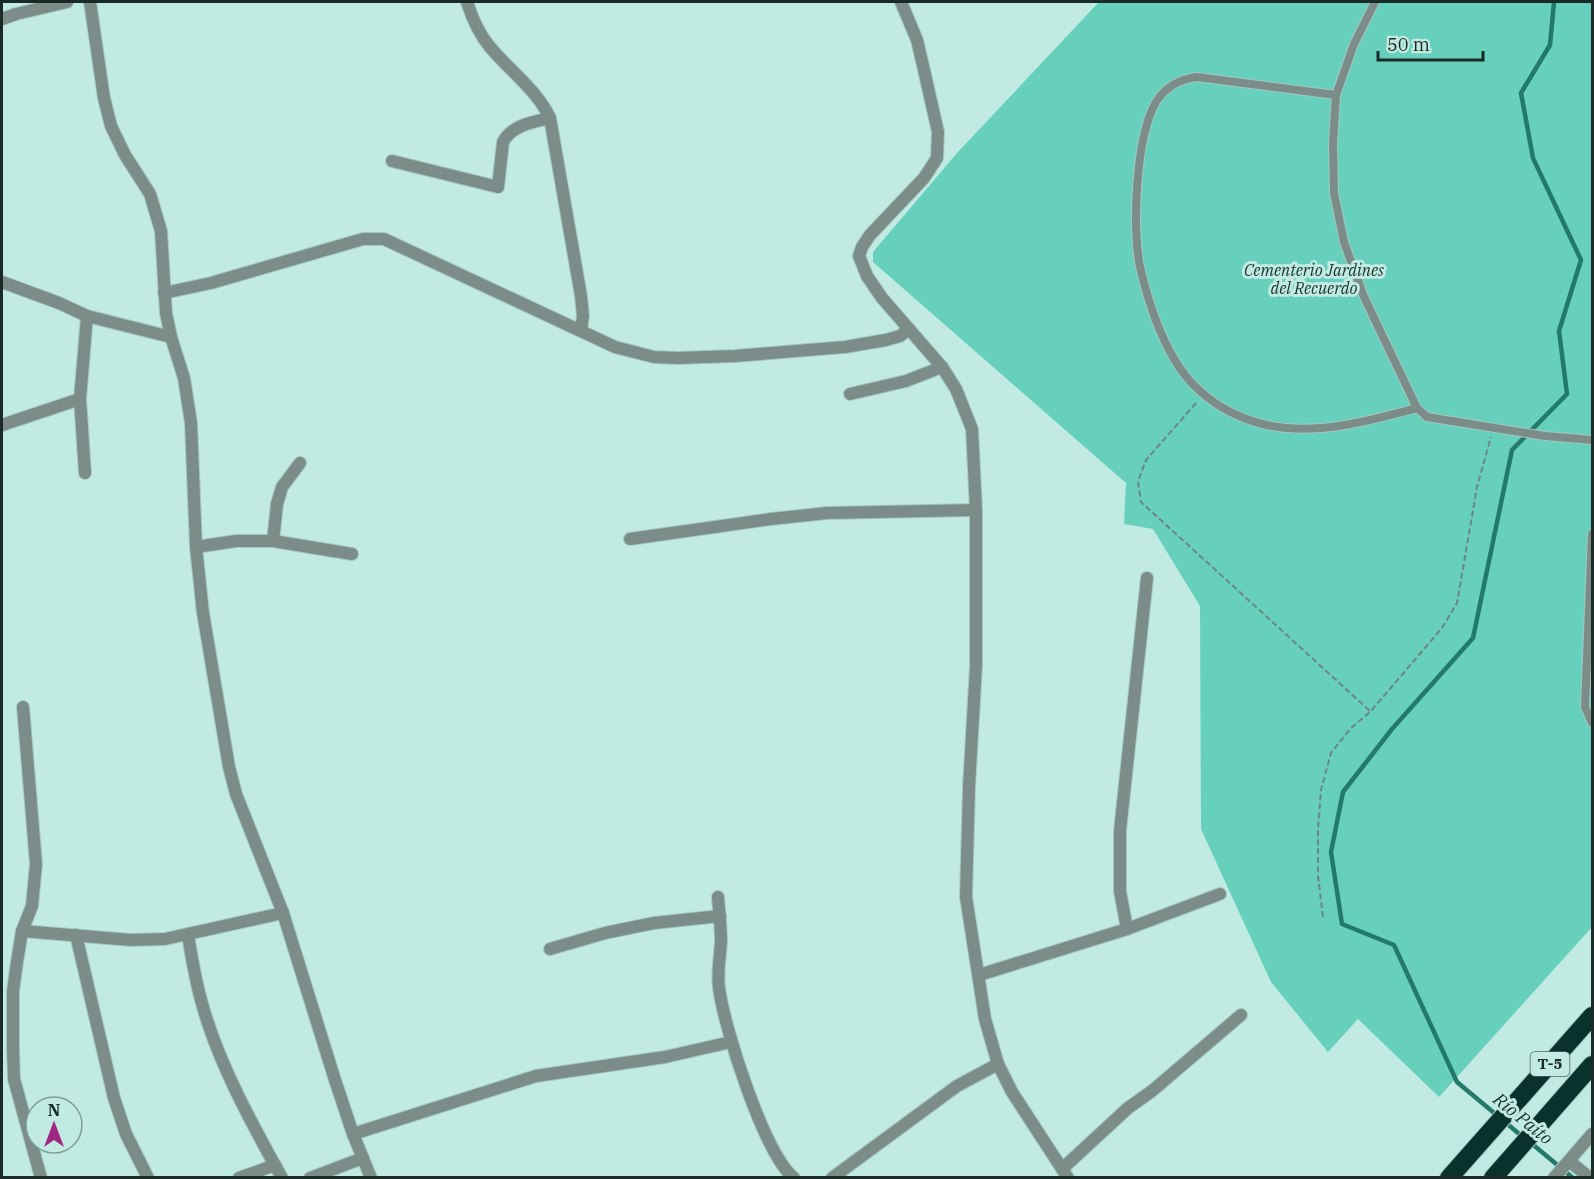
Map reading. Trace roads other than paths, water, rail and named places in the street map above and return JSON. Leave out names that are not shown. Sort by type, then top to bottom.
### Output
[{"type":"highway","name":"T-5","points":[[1449,1178],[1593,1016]]},
{"type":"highway","name":"T-5","points":[[1493,1178],[1593,1065]]},
{"type":"street","points":[[2,19],[67,2]]},
{"type":"street","points":[[90,2],[104,98],[111,126],[125,155],[150,194],[161,231],[164,293],[171,338],[184,378],[191,423],[196,547],[210,663],[229,767],[236,794],[283,913],[353,1134],[370,1178]]},
{"type":"street","points":[[468,2],[477,26],[489,46],[542,103],[550,118],[581,296],[583,316],[581,330]]},
{"type":"street","points":[[901,2],[917,40],[924,70],[938,132],[937,158],[924,178],[870,235],[862,247],[860,256],[861,264],[872,283],[942,367],[956,389],[972,429],[976,666],[966,897],[985,1019],[998,1064],[1012,1092],[1065,1173],[1119,1116],[1241,1015]]},
{"type":"street","points":[[392,161],[498,187],[503,142],[506,136],[518,128],[550,118]]},
{"type":"street","points":[[164,293],[211,283],[363,239],[384,239],[615,347],[636,354],[678,358],[845,347],[886,340],[900,336],[909,329]]},
{"type":"street","points":[[2,282],[87,316],[171,338]]},
{"type":"street","points":[[85,473],[80,399],[87,316]]},
{"type":"street","points":[[850,394],[906,381],[942,367]]},
{"type":"street","points":[[2,425],[80,399]]},
{"type":"street","points":[[273,541],[277,504],[282,487],[300,463]]},
{"type":"street","points":[[630,539],[827,513],[975,510]]},
{"type":"street","points":[[196,547],[236,541],[273,541],[352,554]]},
{"type":"street","points":[[1127,929],[1120,891],[1120,831],[1147,578]]},
{"type":"street","points":[[23,707],[36,864],[32,906],[22,931],[13,992],[14,1079],[41,1178]]},
{"type":"street","points":[[979,975],[1127,929],[1220,894]]},
{"type":"street","points":[[718,897],[721,939],[719,985],[731,1042],[762,1126],[776,1153],[794,1178]]},
{"type":"street","points":[[22,931],[131,940],[165,939],[283,913]]},
{"type":"street","points":[[550,949],[635,927],[720,916]]},
{"type":"street","points":[[75,935],[114,1098],[126,1134],[148,1178]]},
{"type":"street","points":[[188,935],[194,975],[203,1009],[239,1095],[282,1178]]},
{"type":"street","points":[[353,1134],[536,1077],[665,1057],[731,1042]]},
{"type":"street","points":[[832,1178],[957,1086],[998,1064]]},
{"type":"street","points":[[1590,1178],[1562,1169],[1593,1134]]},
{"type":"street","points":[[310,1178],[363,1158]]},
{"type":"street","points":[[239,1178],[275,1165]]},
{"type":"lane","points":[[1375,2],[1354,44],[1336,95],[1333,144],[1334,193],[1344,242],[1364,297],[1417,408],[1427,417],[1545,436],[1593,440]]},
{"type":"lane","points":[[1336,95],[1197,77],[1184,78],[1169,87],[1156,102],[1140,159],[1136,237],[1139,260],[1151,305],[1172,356],[1190,382],[1203,394],[1240,417],[1270,425],[1318,430],[1417,408]]},
{"type":"lane","points":[[1593,534],[1585,707],[1593,723]]},
{"type":"waterway","points":[[1499,1117],[1457,1082],[1394,945],[1342,924],[1331,852],[1343,792],[1392,729],[1473,638],[1512,450],[1567,394],[1559,331],[1581,260],[1533,158],[1521,93],[1550,45],[1554,2]]},
{"type":"waterway","name":"Río Paíto","points":[[1505,1122],[1524,1138]]},
{"type":"waterway","name":"Río Paíto","points":[[1531,1143],[1573,1178]]},
{"type":"park label","name":"Cementerio Jardines del Recuerdo","points":[[1314,279]]}]
